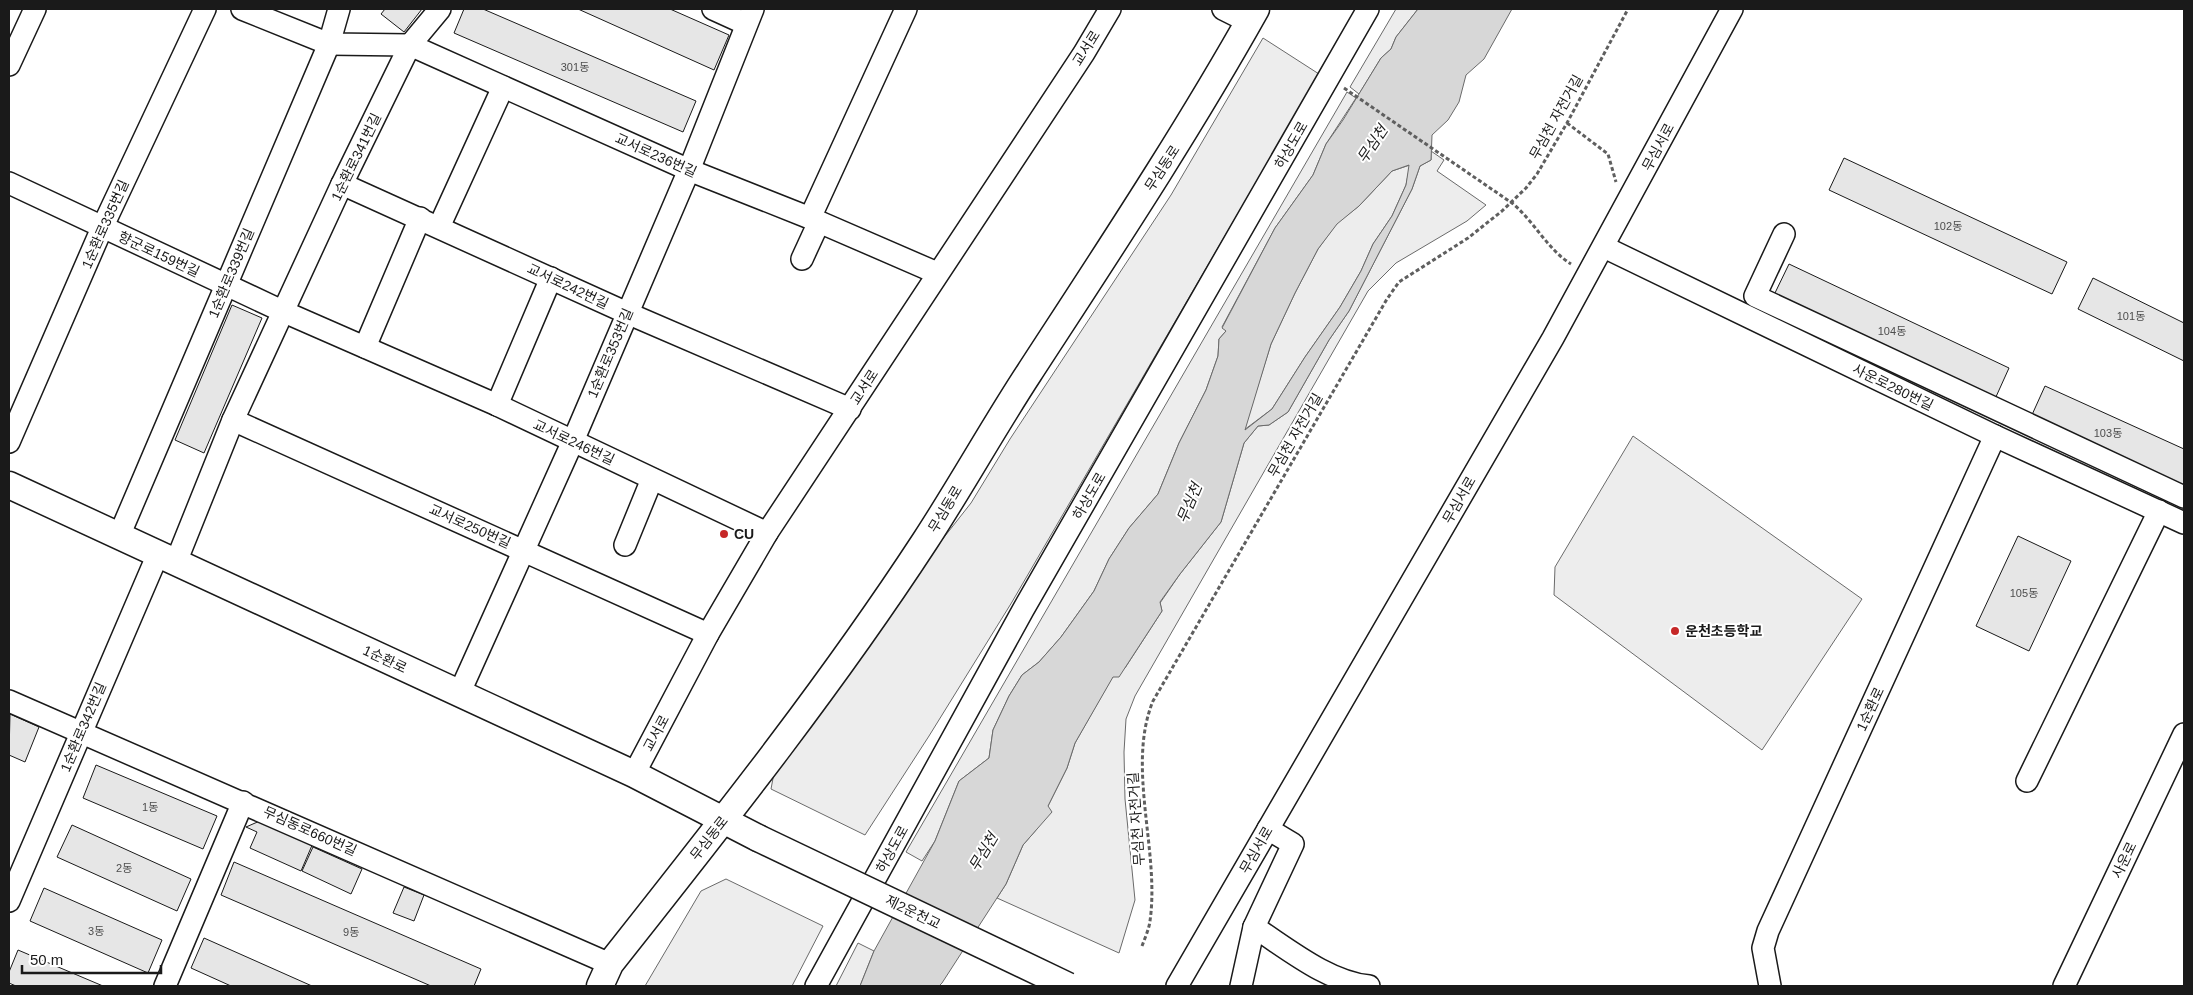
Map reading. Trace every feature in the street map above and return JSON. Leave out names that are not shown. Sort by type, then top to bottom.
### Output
[{"type":"main road","name":"무심동로","points":[[605,975],[724,820],[847,654],[926,540],[1000,417],[1182,137],[1253,15]]},
{"type":"main road","name":"1순환로","points":[[9,485],[634,774],[758,838]]},
{"type":"main road","name":"제2운천교","points":[[758,838],[1068,986]]},
{"type":"street","points":[[9,65],[35,9]]},
{"type":"street","name":"1순환로335번길","points":[[9,442],[102,228],[205,9]]},
{"type":"street","points":[[242,9],[329,44],[410,45]]},
{"type":"street","name":"1순환로339번길","points":[[118,536],[329,44],[340,9]]},
{"type":"street","name":"1순환로341번길","points":[[233,420],[282,310],[410,45],[440,9]]},
{"type":"street","points":[[713,9],[749,16]]},
{"type":"street","points":[[802,259],[814,220],[906,9]]},
{"type":"street","name":"교서로","points":[[634,774],[708,634],[767,533],[937,273],[1084,54],[1110,9]]},
{"type":"street","points":[[1223,9],[1253,15]]},
{"type":"street","name":"하상도로","points":[[816,986],[1023,610],[1368,9]]},
{"type":"street","name":"무심서로","points":[[1177,986],[1589,275],[1732,9]]},
{"type":"street","name":"1순환로353번길","points":[[459,694],[522,550],[573,441],[626,313],[689,170],[749,16]]},
{"type":"street","name":"교서로236번길","points":[[410,45],[689,170],[814,220],[937,273]]},
{"type":"street","points":[[439,227],[503,86]]},
{"type":"street","name":"향군로159번길","points":[[9,183],[102,228],[282,310]]},
{"type":"street","name":"교서로242번길","points":[[342,184],[626,313],[850,408]]},
{"type":"street","points":[[365,347],[420,218]]},
{"type":"street","points":[[1784,234],[1755,296],[2184,497]]},
{"type":"street","name":"사운로280번길","points":[[1604,247],[1995,436],[2184,523]]},
{"type":"street","points":[[497,405],[551,278]]},
{"type":"street","name":"교서로246번길","points":[[282,310],[497,405],[767,533]]},
{"type":"street","name":"교서로250번길","points":[[233,420],[708,634]]},
{"type":"street","name":"1순환로342번길","points":[[9,901],[81,732],[233,420]]},
{"type":"street","name":"1순환로","points":[[1770,986],[1763,948],[1768,931],[1995,436]]},
{"type":"street","points":[[625,545],[652,479]]},
{"type":"street","points":[[2027,782],[2158,511]]},
{"type":"street","name":"무심동로660번길","points":[[9,701],[243,802],[605,975]]},
{"type":"street","name":"사운로","points":[[2064,986],[2184,734]]},
{"type":"street","points":[[172,984],[243,802]]},
{"type":"street","points":[[1241,986],[1254,927],[1293,844],[1268,829]]},
{"type":"street","points":[[1254,927],[1332,977],[1351,985],[1368,986]]},
{"type":"path","name":"무심천 자전거길","points":[[1142,946],[1150,922],[1151,887],[1142,748],[1146,718],[1154,701],[1374,319],[1399,282],[1468,238],[1512,203],[1537,174],[1628,9]]},
{"type":"path","points":[[1343,87],[1512,203],[1522,211],[1567,261],[1589,275]]},
{"type":"path","points":[[1566,123],[1608,154],[1624,209]]},
{"type":"shaded area","points":[[1396,9],[1418,9],[1396,37],[1391,49],[1381,58],[1359,94],[1350,87]]},
{"type":"shaded area","points":[[1263,38],[1319,74],[1012,602],[865,835],[771,789],[774,773],[908,583],[971,503],[1010,439],[1171,195]]},
{"type":"shaded area","points":[[1347,92],[1356,98],[1326,144],[1313,175],[1275,228],[1222,327],[1226,331],[1219,339],[1218,356],[1206,390],[1179,443],[1158,494],[1129,528],[1109,559],[1094,591],[1061,637],[1039,662],[1022,675],[1009,696],[993,730],[989,758],[959,781],[935,841],[922,861],[906,852]]},
{"type":"shaded area","points":[[1431,151],[1444,160],[1437,171],[1486,205],[1467,221],[1396,263],[1368,291],[1135,696],[1126,719],[1124,752],[1125,799],[1135,900],[1119,953],[997,898],[1006,884],[1023,845],[1036,830],[1067,768],[1075,743],[1113,676],[1125,668],[1162,611],[1160,603],[1221,522],[1244,443],[1258,426],[1269,425],[1288,412],[1329,340],[1349,311],[1412,189],[1420,166],[1431,160]]},
{"type":"shaded area","points":[[1410,165],[1406,185],[1392,216],[1373,244],[1361,271],[1340,307],[1272,409],[1244,430],[1271,344],[1318,249],[1337,223],[1359,206],[1392,171]]},
{"type":"shaded area","points":[[1633,436],[1862,599],[1762,750],[1554,595],[1555,567]]},
{"type":"shaded area","points":[[726,879],[823,926],[792,986],[645,986],[701,891]]},
{"type":"shaded area","points":[[858,943],[874,951],[860,986],[836,986]]},
{"type":"water","name":"무심천","points":[[1418,9],[1512,9],[1484,59],[1466,75],[1459,102],[1448,120],[1432,135],[1431,160],[1420,166],[1412,189],[1349,311],[1329,340],[1288,412],[1269,425],[1258,426],[1244,443],[1221,522],[1160,602],[1162,611],[1119,677],[1113,677],[1075,743],[1067,768],[1048,806],[1052,812],[1023,845],[1006,884],[942,983],[939,986],[860,986],[874,951],[935,841],[959,781],[989,758],[993,730],[1009,696],[1022,675],[1039,662],[1061,637],[1094,591],[1109,559],[1129,528],[1158,494],[1179,443],[1206,390],[1218,356],[1219,339],[1226,331],[1222,328],[1275,228],[1313,175],[1326,144],[1381,58],[1391,49],[1396,37]],"holes":[[[1409,165],[1406,185],[1392,216],[1373,244],[1361,271],[1340,307],[1272,409],[1245,430],[1271,344],[1318,249],[1337,224],[1359,206],[1392,171]]]},
{"type":"building","points":[[385,9],[422,9],[404,32],[381,14]]},
{"type":"building","points":[[464,9],[483,9],[696,101],[683,132],[454,33]]},
{"type":"building","points":[[578,9],[670,9],[729,35],[714,70]]},
{"type":"building","points":[[1844,158],[2067,262],[2052,294],[1829,190]]},
{"type":"building","points":[[1789,264],[2009,368],[1995,399],[1774,295]]},
{"type":"building","points":[[2093,278],[2184,323],[2184,361],[2078,309]]},
{"type":"building","points":[[232,305],[262,318],[204,453],[175,440]]},
{"type":"building","points":[[2045,386],[2184,449],[2184,486],[2031,417]]},
{"type":"building","points":[[2018,536],[2071,561],[2029,651],[1976,626]]},
{"type":"building","points":[[10,714],[39,727],[25,762],[9,755]]},
{"type":"building","points":[[96,765],[217,816],[203,849],[83,798]]},
{"type":"building","points":[[262,820],[313,843],[301,871],[250,848],[257,832],[246,827]]},
{"type":"building","points":[[72,825],[191,879],[177,911],[57,857]]},
{"type":"building","points":[[313,847],[362,869],[351,894],[302,871]]},
{"type":"building","points":[[234,862],[481,969],[474,986],[431,986],[221,895]]},
{"type":"building","points":[[404,887],[424,895],[414,921],[393,913]]},
{"type":"building","points":[[44,888],[162,940],[148,973],[30,921]]},
{"type":"building","points":[[204,938],[312,986],[231,986],[191,968]]},
{"type":"building","points":[[18,950],[103,986],[16,986],[9,983],[9,972]]},
{"type":"place","name":"CU","points":[[724,534]]},
{"type":"place","name":"운천초등학교","points":[[1675,631]]}]
